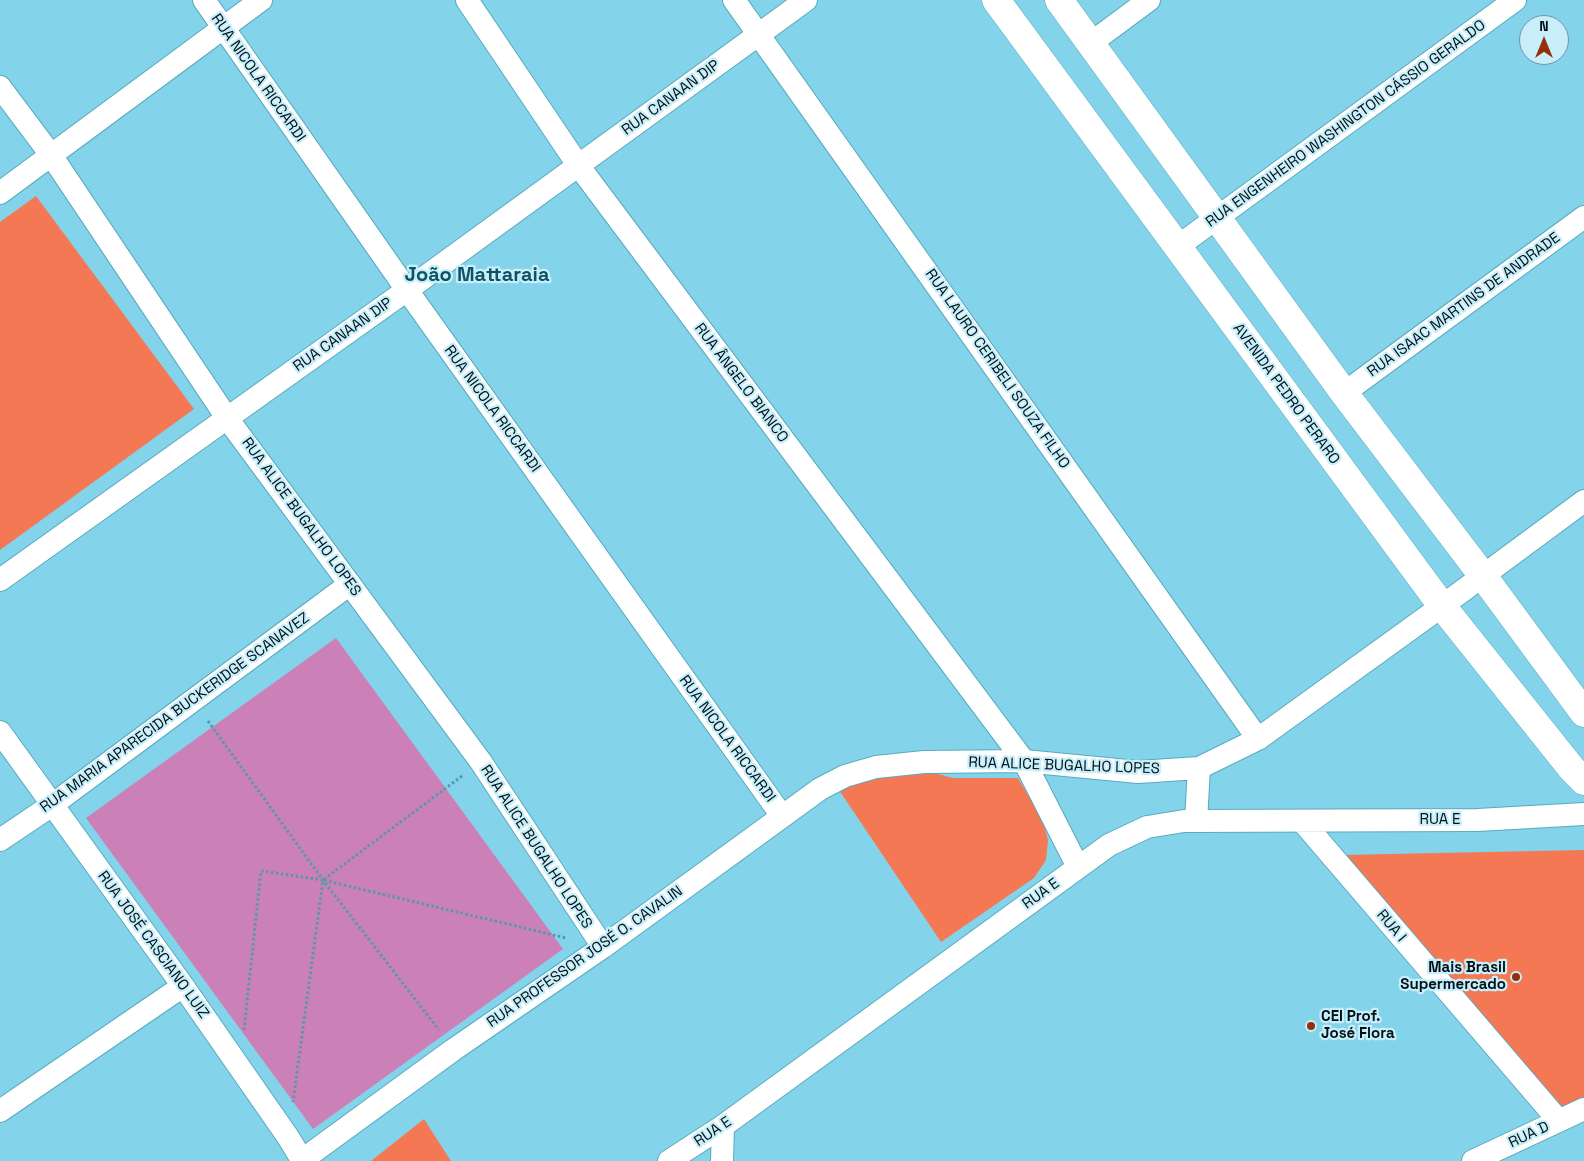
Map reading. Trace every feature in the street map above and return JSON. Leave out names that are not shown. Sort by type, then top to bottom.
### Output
[{"type":"street","name":"RUA NICOLA RICCARDI","points":[[204,0],[407,290],[782,816]]},
{"type":"street","points":[[0,193],[261,0]]},
{"type":"street","name":"RUA ÂNGELO BIANCO","points":[[467,0],[578,165],[1024,761],[1078,867]]},
{"type":"street","name":"RUA LAURO CERIBELI SOUZA FILHO","points":[[734,0],[760,34],[1258,739]]},
{"type":"street","name":"RUA CANAAN DIP","points":[[0,580],[407,290],[806,0]]},
{"type":"street","name":"AVENIDA PEDRO PERARO","points":[[996,0],[1442,606],[1580,770]]},
{"type":"street","points":[[1059,0],[1344,393],[1584,713]]},
{"type":"street","points":[[1091,43],[1149,0]]},
{"type":"street","name":"RUA ENGENHEIRO WASHINGTON CÁSSIO GERALDO","points":[[1177,247],[1515,0]]},
{"type":"street","name":"RUA ALICE BUGALHO LOPES","points":[[0,87],[51,154],[227,418],[481,762],[603,947]]},
{"type":"street","name":"RUA ISAAC MARTINS DE ANDRADE","points":[[1344,393],[1584,218]]},
{"type":"street","name":"RUA ALICE BUGALHO LOPES","points":[[876,767],[924,762],[1024,761],[1138,772],[1199,768],[1258,739],[1584,501]]},
{"type":"street","name":"RUA MARIA APARECIDA BUCKERIDGE SCANAVEZ","points":[[0,840],[52,805],[350,584]]},
{"type":"street","name":"RUA JOSÉ CASCIANO LUIZ","points":[[0,732],[183,986],[288,1137],[302,1161]]},
{"type":"street","name":"RUA PROFESSOR JOSÉ O. CAVALIN","points":[[302,1161],[454,1050],[603,947],[820,789],[845,776],[876,767]]},
{"type":"street","points":[[1196,821],[1199,768]]},
{"type":"street","name":"RUA E","points":[[669,1161],[722,1126],[1109,844],[1148,827],[1184,821],[1478,820],[1584,814]]},
{"type":"street","name":"RUA I","points":[[1302,821],[1559,1121]]},
{"type":"street","points":[[0,1111],[183,986]]},
{"type":"street","name":"RUA D","points":[[1473,1161],[1584,1108]]},
{"type":"street","points":[[722,1126],[722,1161]]},
{"type":"path","points":[[193,700],[323,880],[454,1050]]},
{"type":"path","points":[[288,1137],[323,880],[481,762]]},
{"type":"path","points":[[240,1068],[261,871],[323,880],[603,947]]},
{"type":"shaded area","points":[[336,638],[563,949],[313,1129],[86,818]]},
{"type":"building","points":[[36,196],[194,409],[0,550],[0,222]]},
{"type":"building","points":[[922,770],[953,778],[1018,778],[1043,821],[1048,840],[1046,860],[1034,878],[941,942],[839,790],[873,775]]},
{"type":"building","name":"Mais Brasil Supermercado","points":[[1584,850],[1584,1100],[1561,1110],[1342,855]]},
{"type":"building","points":[[424,1119],[451,1161],[371,1161]]},
{"type":"place","name":"Mais Brasil Supermercado","points":[[1516,977]]},
{"type":"place","name":"CEI Prof. José Flora","points":[[1311,1026]]},
{"type":"district","name":"João Mattaraia","points":[[477,276]]}]
